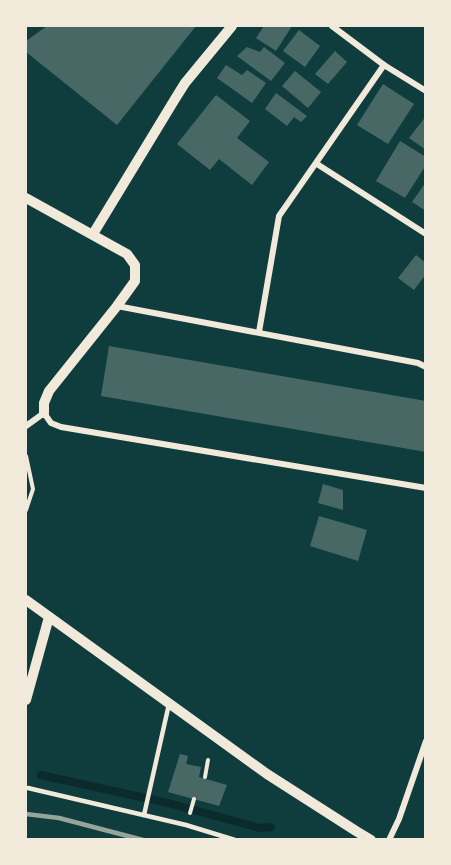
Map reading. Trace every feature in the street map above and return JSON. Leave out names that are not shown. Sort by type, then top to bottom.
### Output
[{"type":"street","points":[[93,234],[185,83],[232,26]]},
{"type":"street","points":[[332,26],[384,65],[426,91]]},
{"type":"street","points":[[259,332],[279,216],[384,65]]},
{"type":"street","points":[[316,164],[426,234]]},
{"type":"street","points":[[26,198],[127,254],[135,265],[135,281],[49,391],[44,403],[44,413],[51,423],[61,427],[426,488]]},
{"type":"street","points":[[117,306],[418,363],[426,367]]},
{"type":"street","points":[[26,426],[44,413]]},
{"type":"street","points":[[26,600],[267,774],[371,840]]},
{"type":"street","points":[[26,700],[49,617]]},
{"type":"street","points":[[389,840],[399,819],[426,741]]},
{"type":"lane","points":[[144,815],[169,704]]},
{"type":"lane","points":[[28,788],[186,825],[236,840]]},
{"type":"path","points":[[26,456],[33,489],[26,510]]},
{"type":"path","points":[[205,777],[208,760]]},
{"type":"building","points":[[47,26],[196,26],[117,125],[26,52],[26,41]]},
{"type":"building","points":[[264,26],[292,26],[276,51],[256,38]]},
{"type":"building","points":[[299,30],[320,46],[305,67],[283,51]]},
{"type":"building","points":[[247,47],[260,52],[264,47],[285,63],[271,81],[237,56]]},
{"type":"building","points":[[335,51],[347,62],[328,84],[315,74]]},
{"type":"building","points":[[226,65],[242,75],[247,70],[266,83],[252,103],[217,78]]},
{"type":"building","points":[[295,71],[321,92],[308,108],[282,86]]},
{"type":"building","points":[[383,84],[414,104],[388,144],[357,125]]},
{"type":"building","points":[[276,93],[307,116],[301,122],[294,117],[287,126],[265,109]]},
{"type":"building","points":[[216,95],[250,121],[237,138],[269,162],[252,185],[219,159],[210,170],[177,144]]},
{"type":"building","points":[[426,116],[426,150],[409,138]]},
{"type":"building","points":[[400,141],[426,157],[426,165],[405,198],[376,181]]},
{"type":"building","points":[[426,182],[426,211],[412,202]]},
{"type":"building","points":[[416,255],[426,263],[426,274],[414,290],[398,278]]},
{"type":"building","points":[[109,346],[426,401],[426,452],[101,396]]},
{"type":"building","points":[[323,484],[343,490],[343,510],[318,503]]},
{"type":"building","points":[[319,516],[367,530],[358,561],[310,546]]},
{"type":"building","points":[[180,754],[188,756],[186,764],[201,767],[199,777],[227,785],[219,806],[168,792]]},
{"type":"waterway","points":[[41,775],[168,803],[260,828],[271,827]]},
{"type":"railway","points":[[26,814],[59,818],[143,840]]}]
